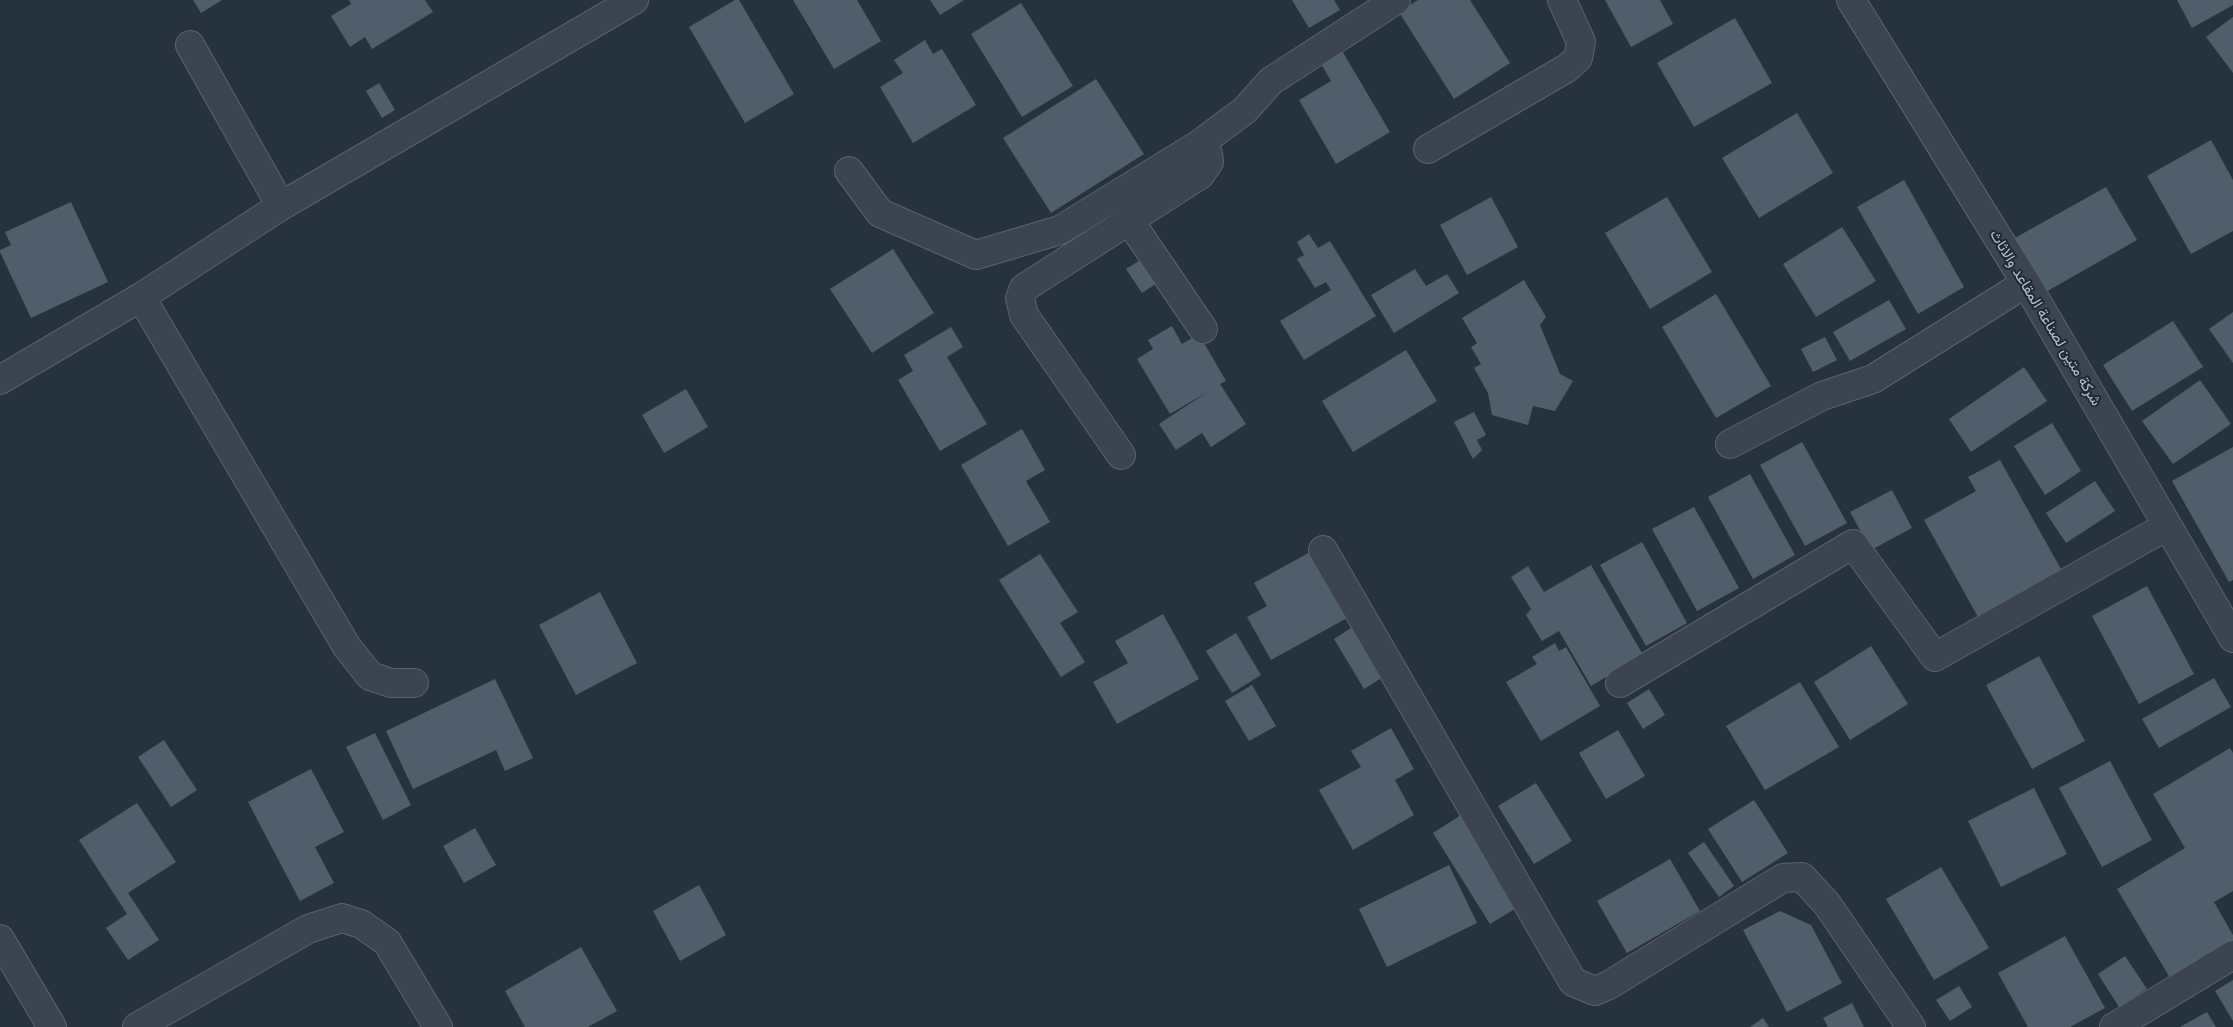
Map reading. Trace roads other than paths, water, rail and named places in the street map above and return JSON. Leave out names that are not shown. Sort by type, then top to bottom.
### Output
[{"type":"street","points":[[849,171],[880,213],[976,255],[1060,230],[1198,145],[1245,110],[1271,81],[1396,0]]},
{"type":"street","points":[[1428,149],[1567,68],[1578,58],[1580,42],[1562,0]]},
{"type":"street","name":"شركة متين لصناعة المقاعد والاثاث","points":[[1851,0],[2026,284],[2233,638]]},
{"type":"street","points":[[0,380],[141,297],[281,206],[626,2]]},
{"type":"street","points":[[190,44],[281,206]]},
{"type":"street","points":[[1121,455],[1024,315],[1020,298],[1024,288],[1200,175],[1209,162],[1208,154],[1198,145]]},
{"type":"street","points":[[1130,220],[1203,328]]},
{"type":"street","points":[[1730,444],[1822,396],[1872,379],[2026,284]]},
{"type":"street","points":[[141,297],[347,647],[370,676],[391,683],[414,683]]},
{"type":"street","points":[[1620,683],[1853,544],[1936,657],[2167,526]]},
{"type":"street","points":[[1323,550],[1574,982],[1595,991],[1609,985],[1783,878],[1802,876],[1827,904],[1911,1027]]},
{"type":"street","points":[[137,1027],[308,929],[342,918],[361,924],[387,942],[438,1027]]},
{"type":"street","points":[[0,938],[52,1027]]},
{"type":"street","points":[[2114,1027],[2233,955]]}]
